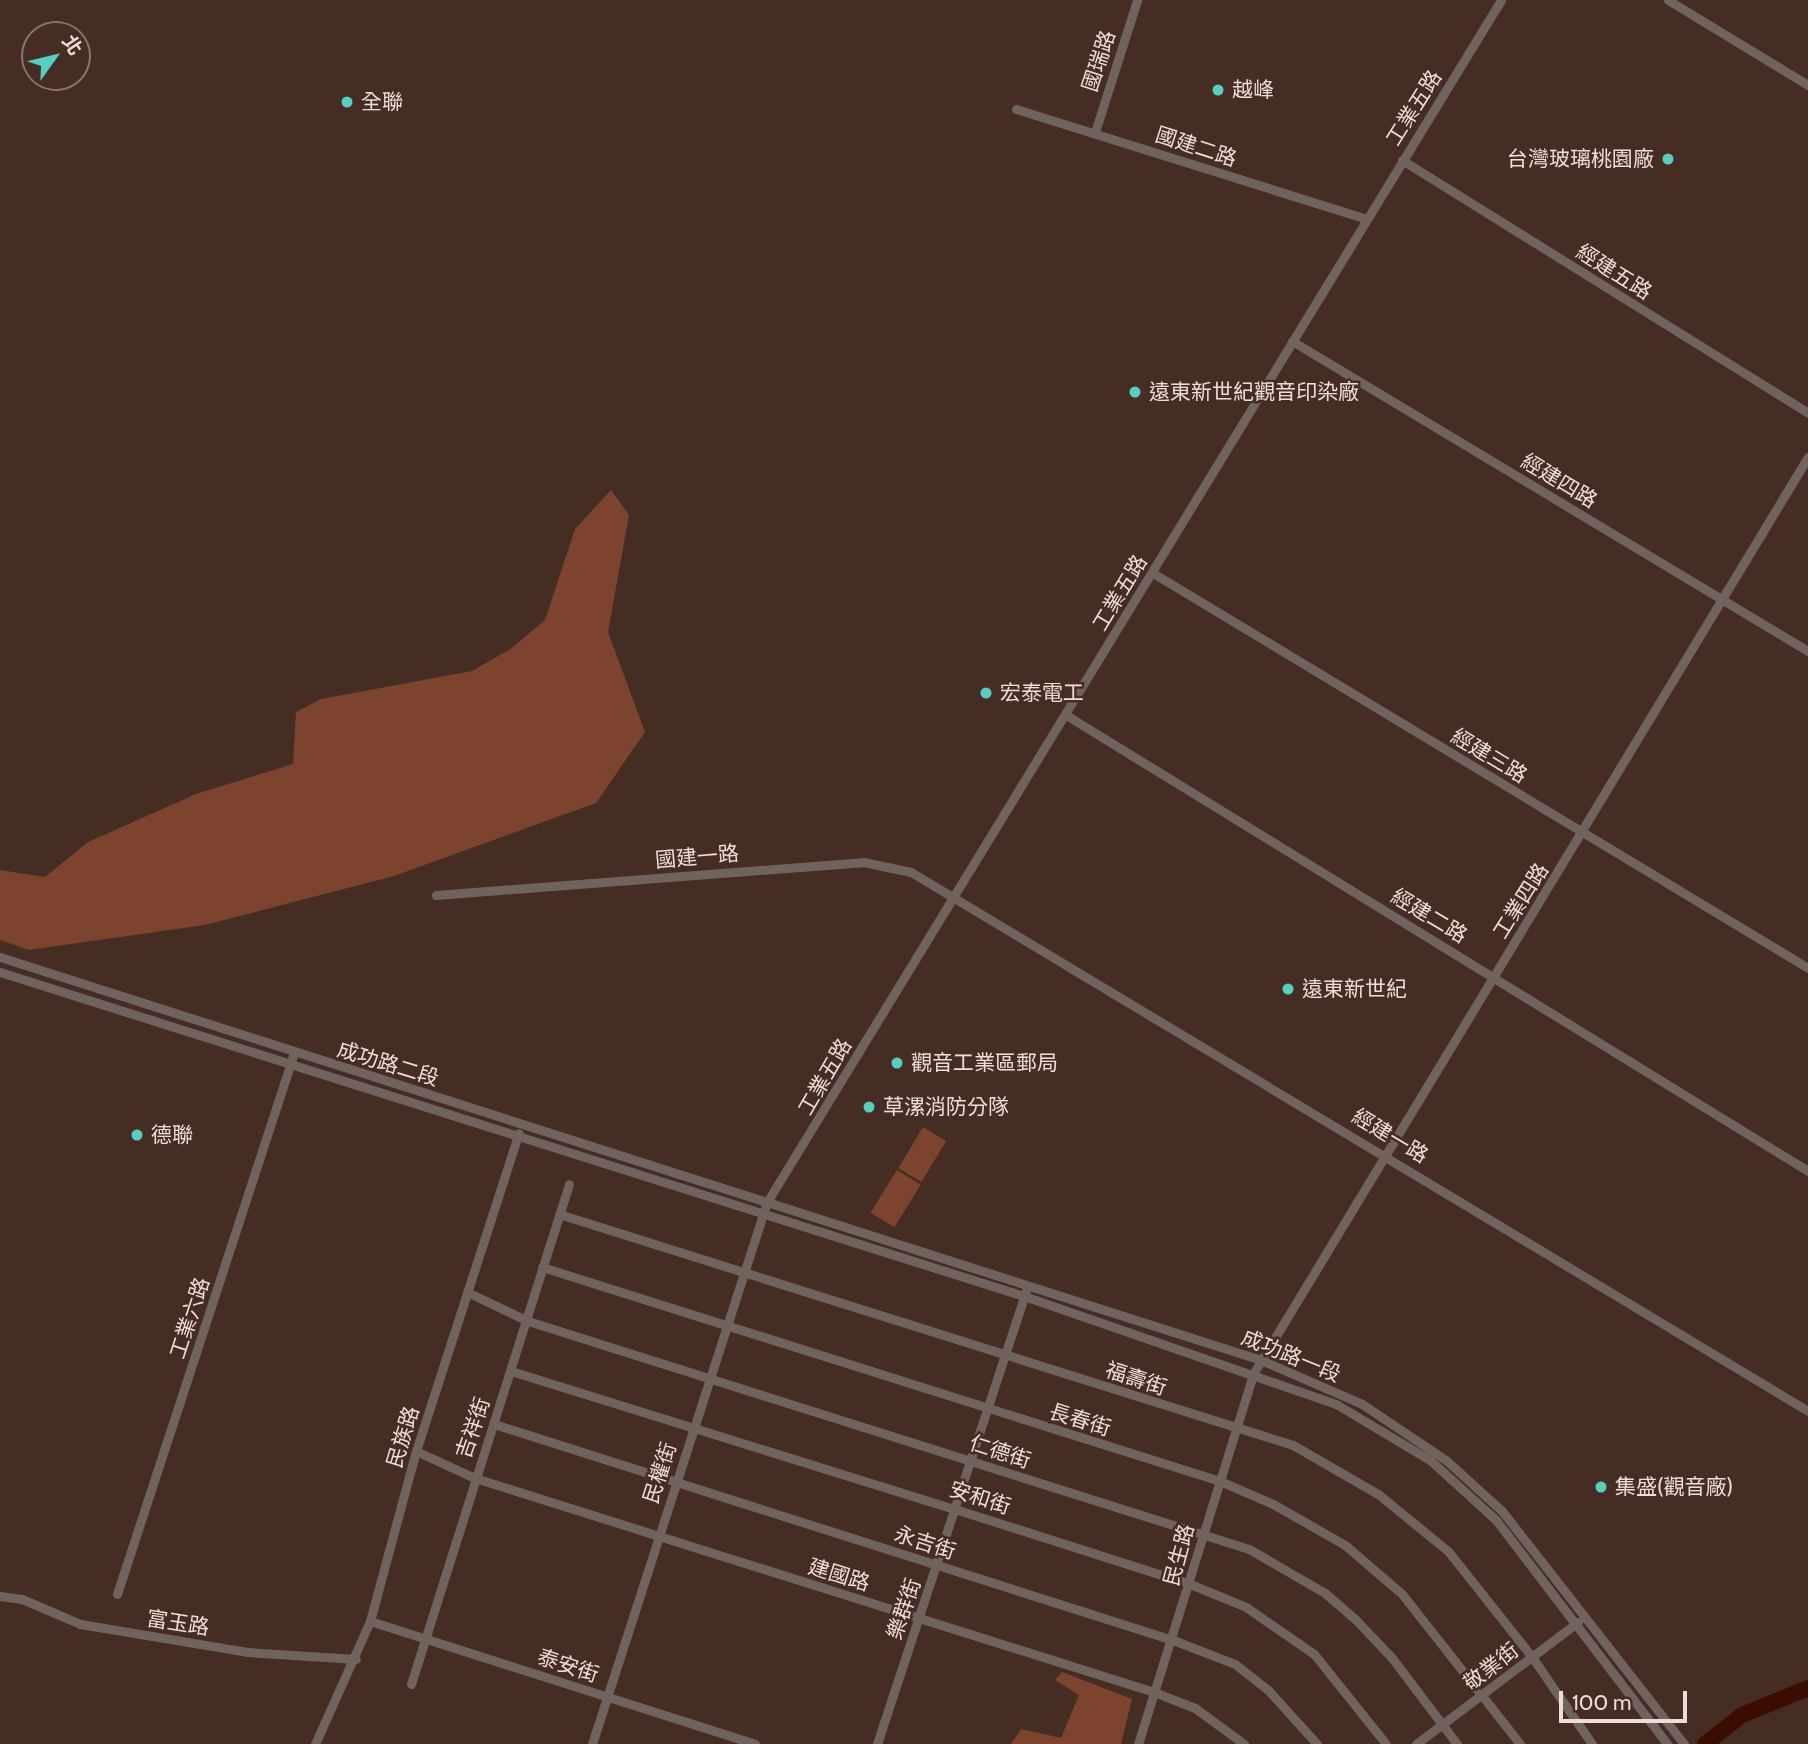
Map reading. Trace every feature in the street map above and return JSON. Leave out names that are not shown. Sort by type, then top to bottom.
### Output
[{"type":"street","name":"國瑞路","points":[[1094,132],[1136,0]]},
{"type":"street","name":"工業五路","points":[[761,1214],[1501,0]]},
{"type":"street","points":[[1668,0],[1808,85]]},
{"type":"street","name":"國建二路","points":[[1016,109],[1366,219]]},
{"type":"street","name":"經建五路","points":[[1402,160],[1808,413]]},
{"type":"street","name":"經建四路","points":[[1292,341],[1808,651]]},
{"type":"street","name":"工業四路","points":[[1253,1374],[1583,833],[1808,457]]},
{"type":"street","name":"經建三路","points":[[1153,573],[1808,968]]},
{"type":"street","name":"經建二路","points":[[1066,715],[1808,1171]]},
{"type":"street","name":"國建一路","points":[[436,895],[863,862],[911,872],[953,895]]},
{"type":"street","name":"經建一路","points":[[953,895],[1388,1155],[1808,1411]]},
{"type":"street","name":"成功路二段","points":[[0,957],[293,1053],[767,1202]]},
{"type":"street","name":"成功路二段","points":[[0,972],[761,1214]]},
{"type":"street","name":"工業六路","points":[[117,1594],[293,1053]]},
{"type":"street","points":[[516,1136],[526,1126]]},
{"type":"street","name":"民族路","points":[[315,1744],[356,1659],[370,1621],[416,1451],[516,1136]]},
{"type":"street","name":"吉祥街","points":[[411,1684],[475,1478],[528,1321],[569,1184]]},
{"type":"street","name":"成功路一段","points":[[767,1202],[1261,1360],[1362,1404],[1447,1461],[1502,1511],[1684,1744]]},
{"type":"street","name":"福壽街","points":[[559,1214],[1293,1445],[1409,1517],[1448,1551],[1532,1657],[1592,1744]]},
{"type":"street","name":"成功路一段","points":[[761,1214],[1024,1296],[1336,1404],[1430,1460],[1496,1520],[1667,1744]]},
{"type":"street","name":"民權街","points":[[593,1744],[761,1214]]},
{"type":"street","name":"長春街","points":[[542,1267],[986,1410],[1220,1481],[1273,1504],[1345,1545],[1402,1594],[1485,1696],[1520,1744]]},
{"type":"street","name":"樂群街","points":[[877,1744],[1028,1286]]},
{"type":"street","name":"仁德街","points":[[467,1292],[528,1321],[710,1376],[1249,1549],[1325,1593],[1392,1658],[1458,1744]]},
{"type":"street","name":"安和街","points":[[511,1371],[955,1508],[1190,1584],[1246,1608],[1314,1654],[1386,1744]]},
{"type":"street","name":"民生路","points":[[1138,1744],[1173,1640],[1202,1535],[1253,1374]]},
{"type":"street","name":"永吉街","points":[[494,1424],[1173,1640],[1235,1664],[1268,1690],[1317,1744]]},
{"type":"street","name":"建國路","points":[[416,1451],[475,1478],[1154,1692],[1195,1708],[1244,1744]]},
{"type":"street","name":"富玉路","points":[[0,1596],[22,1599],[80,1624],[247,1652],[356,1659]]},
{"type":"street","name":"敬業街","points":[[1416,1744],[1485,1696],[1585,1616]]},
{"type":"street","name":"泰安街","points":[[370,1621],[755,1744]]},
{"type":"shaded area","points":[[611,490],[629,515],[608,632],[645,732],[596,803],[394,876],[205,925],[29,950],[0,940],[0,870],[45,877],[88,842],[196,794],[293,764],[296,712],[321,699],[472,671],[512,648],[545,620],[575,529]]},
{"type":"shaded area","points":[[923,1127],[946,1141],[921,1182],[898,1168]]},
{"type":"shaded area","points":[[897,1170],[921,1185],[894,1227],[871,1212]]},
{"type":"shaded area","points":[[1062,1672],[1132,1699],[1121,1744],[1011,1744],[1021,1729],[1061,1738],[1079,1695],[1055,1680]]},
{"type":"waterway","points":[[1705,1744],[1742,1715],[1808,1688]]},
{"type":"place","name":"越峰","points":[[1218,90]]},
{"type":"place","name":"全聯","points":[[347,102]]},
{"type":"place","name":"台灣玻璃桃園廠","points":[[1668,159]]},
{"type":"place","name":"遠東新世紀觀音印染廠","points":[[1135,392]]},
{"type":"place","name":"宏泰電工","points":[[986,693]]},
{"type":"place","name":"遠東新世紀","points":[[1288,989]]},
{"type":"place","name":"觀音工業區郵局","points":[[897,1063]]},
{"type":"place","name":"草漯消防分隊","points":[[869,1107]]},
{"type":"place","name":"德聯","points":[[137,1135]]},
{"type":"place","name":"集盛(觀音廠)","points":[[1601,1487]]}]
